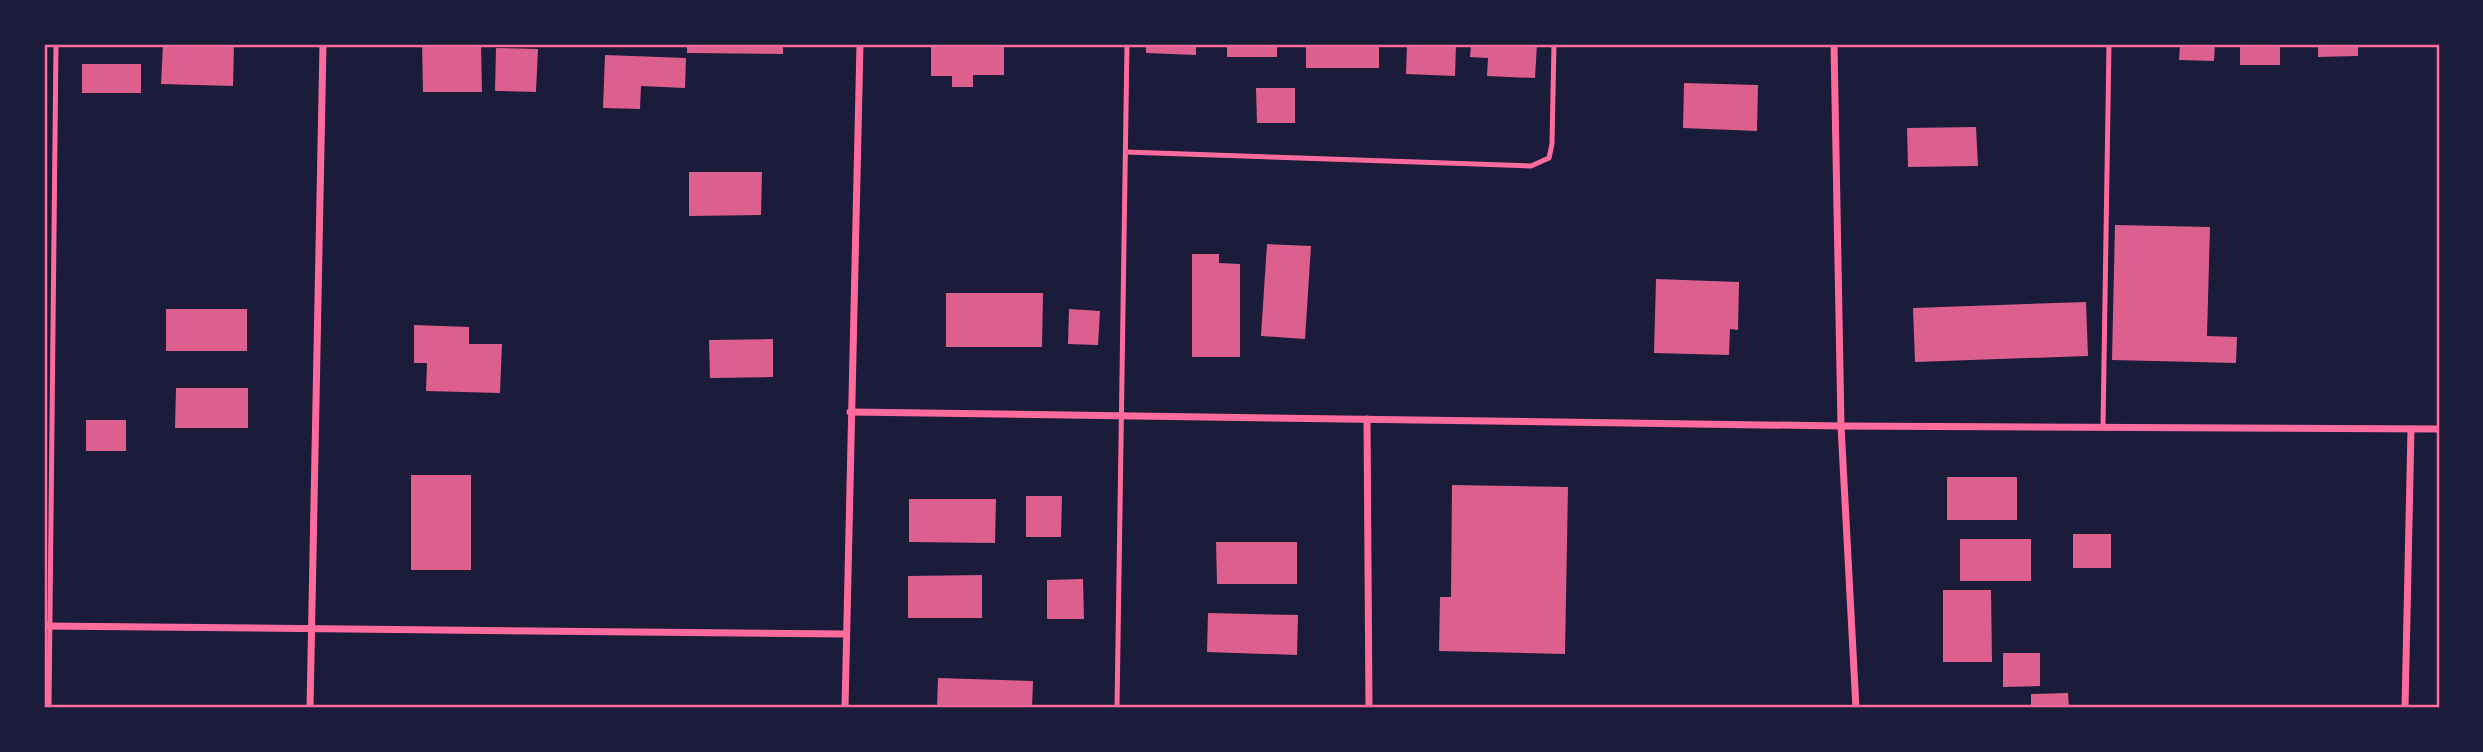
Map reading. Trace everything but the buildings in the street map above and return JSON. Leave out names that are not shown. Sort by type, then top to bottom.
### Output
[{"type":"street","points":[[310,708],[323,44]]},
{"type":"street","points":[[845,708],[860,44]]},
{"type":"street","points":[[1834,44],[1841,426],[1856,708]]},
{"type":"street","points":[[850,412],[1841,426],[2439,429]]},
{"type":"street","points":[[1367,419],[1369,708]]},
{"type":"street","points":[[2405,708],[2411,429]]},
{"type":"street","points":[[47,626],[845,634]]},
{"type":"lane","points":[[48,708],[47,626],[57,44]]},
{"type":"lane","points":[[1117,708],[1128,44]]},
{"type":"lane","points":[[1126,152],[1531,166],[1549,158],[1552,144],[1554,44]]},
{"type":"lane","points":[[2103,427],[2109,44]]}]
